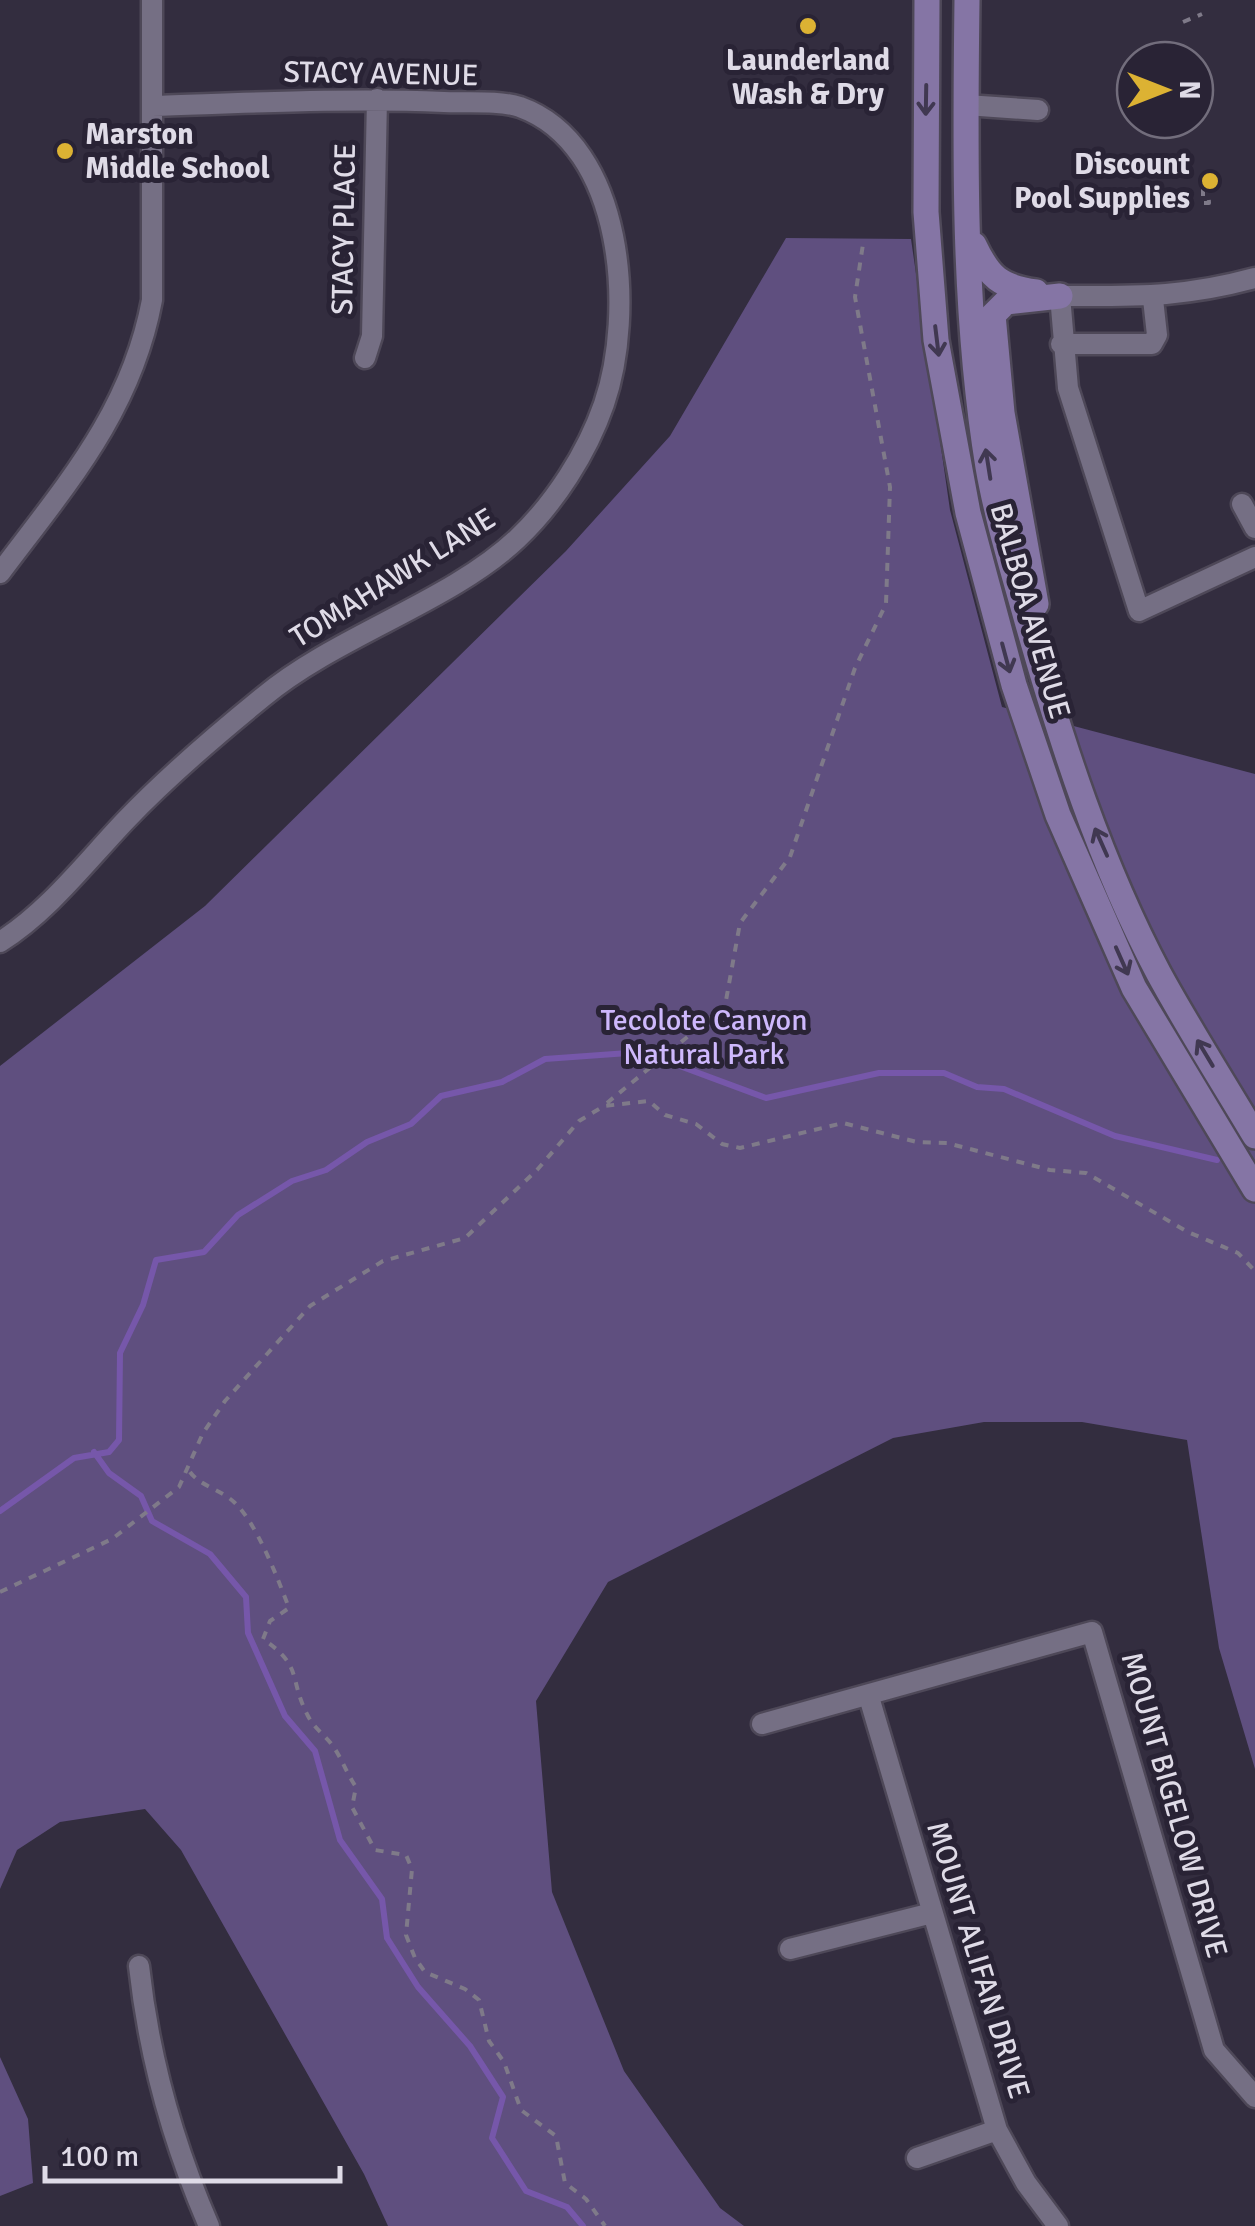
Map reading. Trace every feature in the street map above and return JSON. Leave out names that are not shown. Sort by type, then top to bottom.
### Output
[{"type":"main road","name":"BALBOA AVENUE","points":[[927,0],[926,212],[936,340],[968,513],[1014,685],[1058,815],[1134,988],[1255,1189]]},
{"type":"main road","name":"BALBOA AVENUE","points":[[967,0],[970,236],[988,468],[1048,694],[1088,811],[1158,972],[1255,1136]]},
{"type":"main road","points":[[970,236],[987,272],[1004,288],[1060,296]]},
{"type":"main road","points":[[1048,694],[1027,536],[1002,414],[993,316],[1006,302],[1060,296]]},
{"type":"street","points":[[0,573],[96,446],[143,349],[152,300],[152,0]]},
{"type":"street","name":"STACY AVENUE","points":[[152,106],[377,99],[517,106],[557,125],[588,163]]},
{"type":"street","name":"STACY PLACE","points":[[365,358],[372,336],[377,99]]},
{"type":"street","points":[[966,106],[1038,110]]},
{"type":"street","name":"TOMAHAWK LANE","points":[[0,942],[38,916],[176,769],[283,680],[516,541],[548,505],[586,448],[614,363],[619,315],[617,264],[607,212],[588,163]]},
{"type":"street","points":[[1255,278],[1199,293],[1153,298],[1060,296],[1061,344],[1068,388],[1139,612],[1255,558]]},
{"type":"street","points":[[1061,344],[1152,344],[1157,335],[1153,298]]},
{"type":"street","points":[[1242,504],[1255,528]]},
{"type":"street","name":"MOUNT BIGELOW DRIVE","points":[[869,1698],[1092,1632],[1214,2050],[1255,2096]]},
{"type":"street","points":[[762,1724],[869,1698]]},
{"type":"street","name":"MOUNT ALIFAN DRIVE","points":[[869,1698],[997,2130],[1026,2183],[1058,2226]]},
{"type":"street","points":[[790,1950],[932,1913]]},
{"type":"street","points":[[139,1966],[162,2100],[209,2226]]},
{"type":"street","points":[[917,2158],[997,2130]]},
{"type":"path","points":[[1184,22],[1202,14]]},
{"type":"path","points":[[0,1592],[112,1539],[179,1487],[202,1433],[225,1400],[310,1306],[384,1261],[465,1238],[537,1170],[579,1122],[604,1106],[725,1006],[740,923],[790,856],[855,668],[886,604],[890,487],[855,297],[863,244]]},
{"type":"path","points":[[604,1106],[649,1102],[666,1115],[696,1124],[722,1144],[740,1148],[844,1123],[858,1124],[917,1142],[947,1143],[1008,1161],[1086,1174],[1188,1232],[1238,1252],[1255,1270]]},
{"type":"path","points":[[189,1471],[196,1480],[236,1504],[274,1570],[289,1608],[270,1621],[263,1639],[284,1654],[296,1673],[298,1694],[310,1721],[333,1747],[356,1787],[352,1807],[374,1850],[406,1855],[412,1869],[406,1936],[416,1958],[425,1972],[465,1989],[479,2000],[489,2041],[504,2062],[521,2110],[556,2136],[564,2183],[586,2198],[605,2226]]},
{"type":"green space","name":"Tecolote Canyon Natural Park","points":[[786,238],[911,239],[950,510],[1002,707],[1255,774],[1255,1769],[1219,1648],[1187,1440],[1082,1422],[984,1422],[893,1438],[608,1582],[536,1701],[552,1892],[624,2071],[720,2208],[744,2226],[388,2226],[364,2174],[181,1850],[145,1809],[60,1822],[17,1850],[0,1889],[0,1066],[205,906],[566,551],[670,436]]},
{"type":"green space","points":[[0,2057],[28,2119],[33,2183],[0,2196]]},
{"type":"waterway","points":[[0,1511],[74,1458],[109,1452],[119,1440],[120,1353],[143,1305],[156,1260],[204,1252],[238,1215],[292,1181],[326,1170],[367,1142],[411,1124],[441,1096],[502,1082],[545,1059],[642,1052],[766,1098],[879,1073],[944,1073],[977,1087],[1004,1089],[1115,1136],[1217,1160]]},
{"type":"waterway","points":[[94,1452],[109,1473],[141,1496],[152,1521],[210,1554],[246,1597],[248,1633],[285,1716],[315,1751],[340,1840],[382,1899],[387,1938],[418,1987],[470,2046],[503,2097],[492,2138],[526,2191],[567,2207],[583,2226]]},
{"type":"place","name":"Launderland Wash & Dry","points":[[808,26]]},
{"type":"place","name":"Marston Middle School","points":[[65,151]]},
{"type":"place","name":"Discount Pool Supplies","points":[[1210,181]]}]
